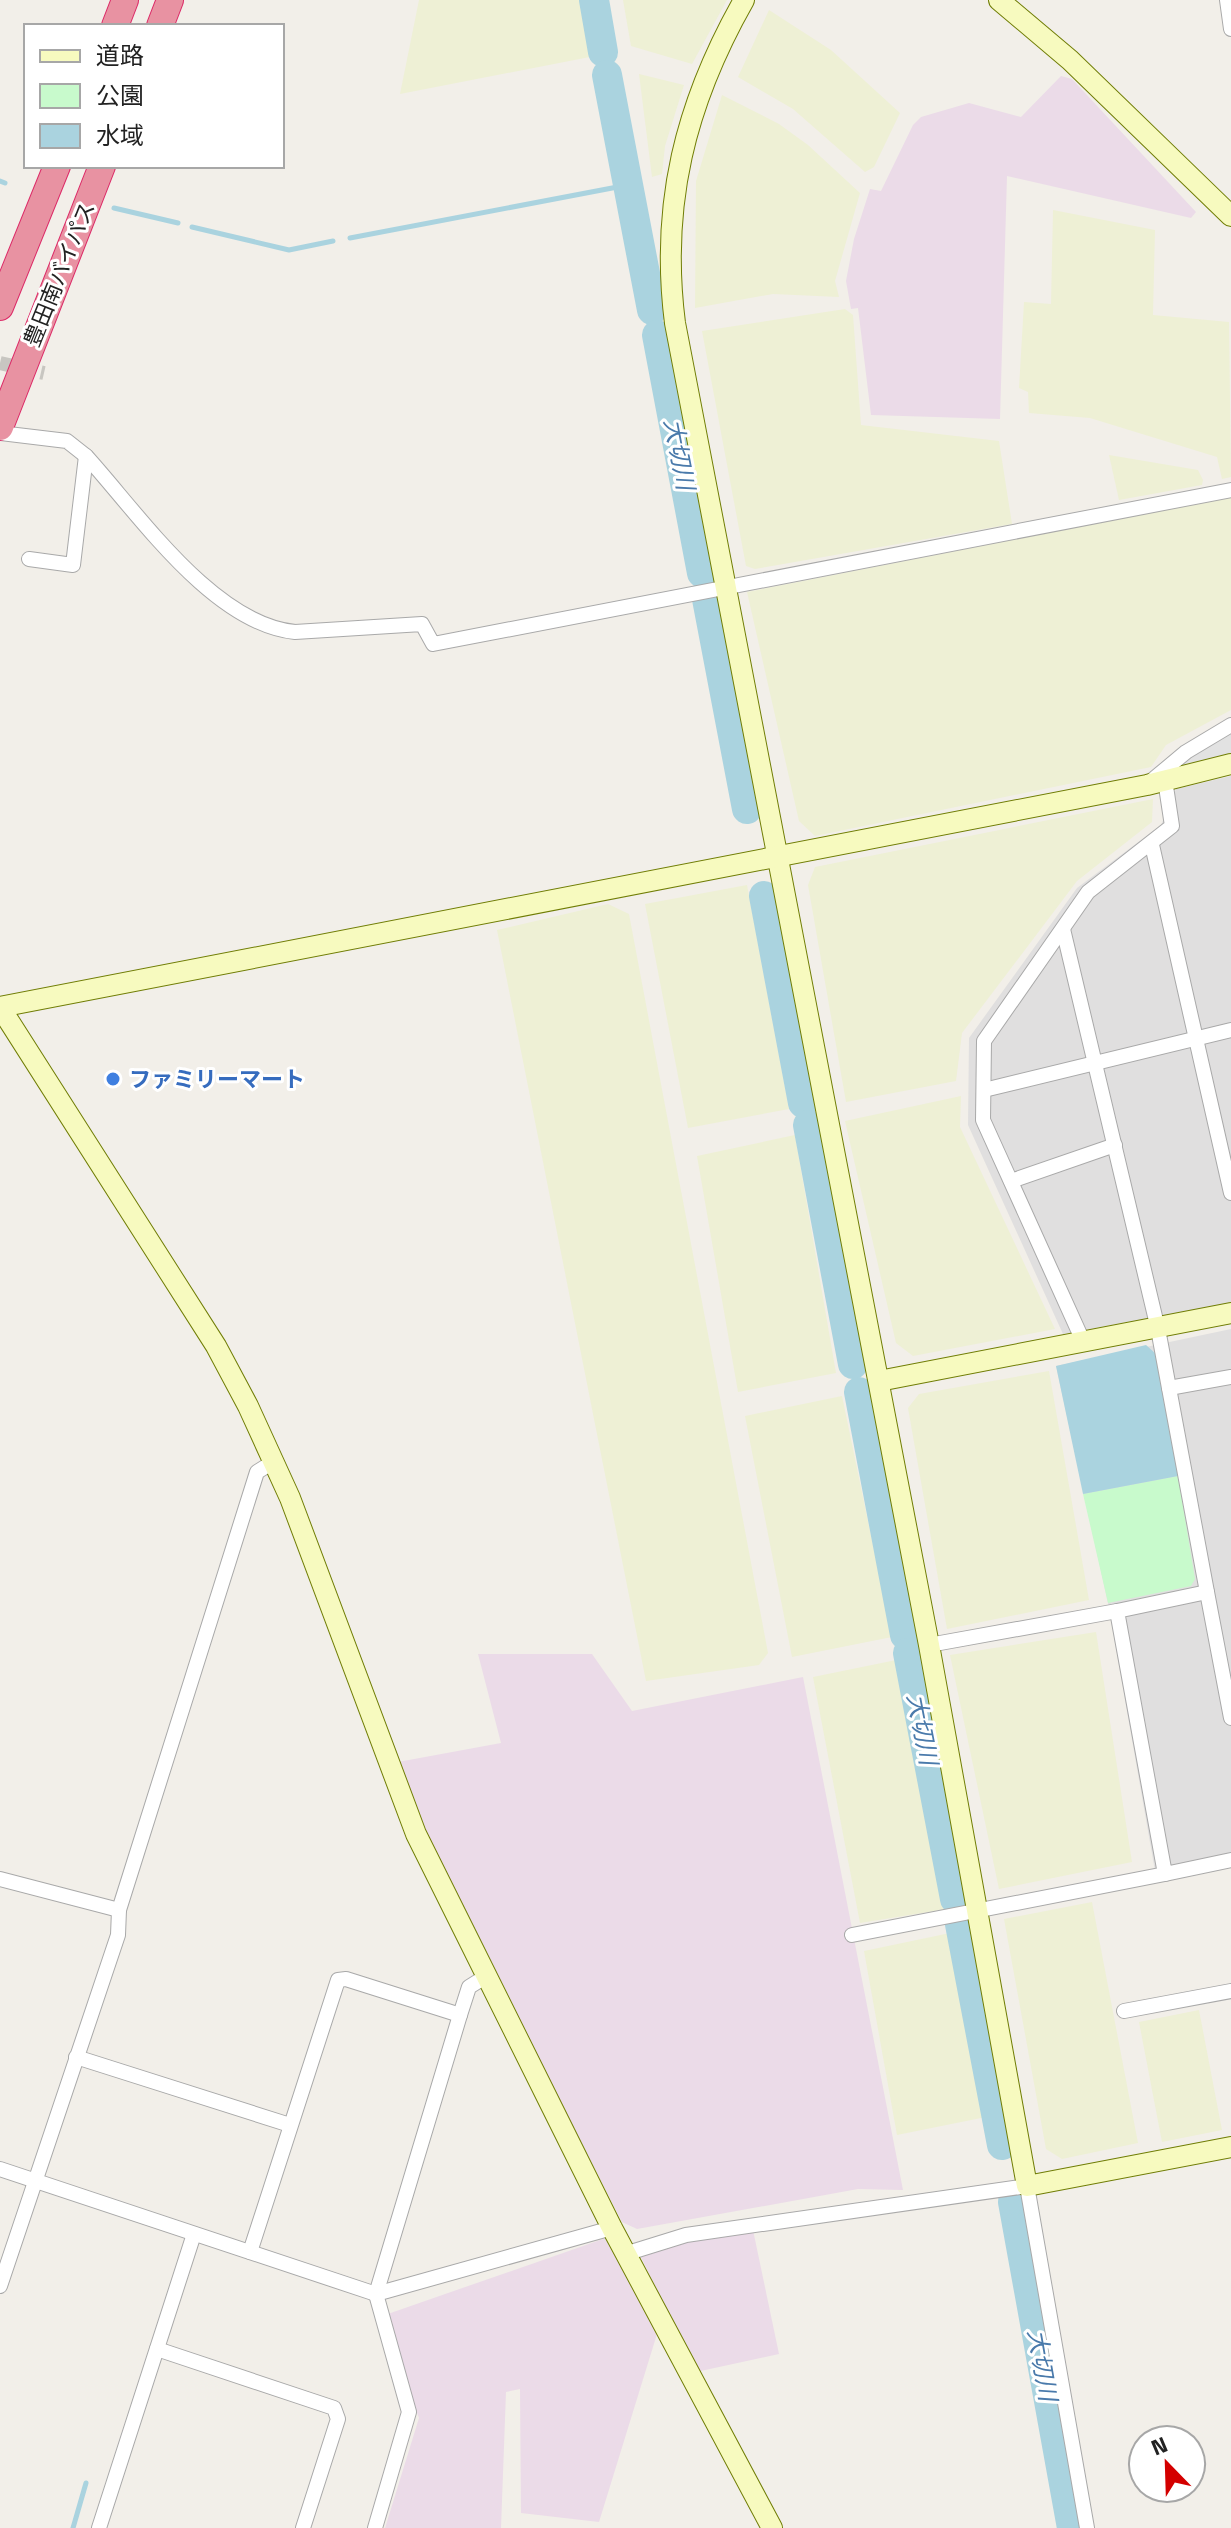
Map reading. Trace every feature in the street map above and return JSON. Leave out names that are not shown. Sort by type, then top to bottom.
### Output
[{"type":"highway","points":[[116,24],[125,0]]},
{"type":"highway","points":[[161,24],[170,0]]},
{"type":"highway","name":"豊田南バイパス","points":[[0,307],[56,168]]},
{"type":"highway","name":"豊田南バイパス","points":[[0,430],[101,168]]},
{"type":"street","points":[[744,0],[705,79],[680,150],[668,266],[725,588],[979,1912],[1087,2528]]},
{"type":"street","points":[[999,0],[1070,60],[1231,216]]},
{"type":"street","points":[[1227,0],[1231,29]]},
{"type":"street","points":[[0,430],[67,441],[86,456],[197,580],[252,620],[276,630],[422,624],[433,644],[1231,490]]},
{"type":"street","points":[[29,559],[73,565],[86,456]]},
{"type":"street","points":[[1156,782],[1186,752],[1231,725]]},
{"type":"street","points":[[772,2528],[612,2228],[416,1834],[290,1498],[216,1346],[0,1007],[778,857],[1156,782],[1231,764]]},
{"type":"street","points":[[1083,1341],[983,1120],[984,1041],[1088,892],[1152,845],[1172,826],[1156,782]]},
{"type":"street","points":[[1152,845],[1231,1193]]},
{"type":"street","points":[[1063,929],[1158,1329],[1231,1718]]},
{"type":"street","points":[[984,1090],[1231,1030]]},
{"type":"street","points":[[1011,1181],[1115,1145]]},
{"type":"street","points":[[879,1381],[1231,1313]]},
{"type":"street","points":[[1169,1388],[1231,1377]]},
{"type":"street","points":[[0,2286],[118,1935],[119,1910],[257,1472],[273,1462]]},
{"type":"street","points":[[929,1645],[1207,1592]]},
{"type":"street","points":[[1117,1611],[1165,1874]]},
{"type":"street","points":[[852,1935],[1231,1860]]},
{"type":"street","points":[[0,1879],[119,1910]]},
{"type":"street","points":[[375,2528],[409,2412],[376,2294],[469,1987],[485,1977]]},
{"type":"street","points":[[250,2252],[338,1980],[346,1979],[460,2015]]},
{"type":"street","points":[[1124,2011],[1231,1991]]},
{"type":"street","points":[[76,2057],[290,2125]]},
{"type":"street","points":[[628,2253],[686,2235],[1027,2186],[1231,2147]]},
{"type":"street","points":[[0,2169],[376,2294],[612,2228]]},
{"type":"street","points":[[99,2528],[194,2234]]},
{"type":"street","points":[[157,2349],[334,2408],[338,2419],[303,2528]]},
{"type":"shaded area","points":[[1061,76],[1072,79],[1196,212],[1191,218],[1007,176],[1000,419],[871,415],[858,308],[851,309],[846,281],[854,239],[870,189],[881,191],[913,125],[921,117],[969,103],[1021,117]]},
{"type":"shaded area","points":[[1231,731],[1231,753],[1179,767],[1193,750]]},
{"type":"shaded area","points":[[1231,776],[1231,1303],[1063,1334],[968,1125],[969,1038],[1077,888],[1161,825],[1176,789]]},
{"type":"shaded area","points":[[1231,1329],[1231,1856],[1155,1871],[1108,1603],[1056,1366]]},
{"type":"shaded area","points":[[478,1654],[592,1654],[632,1711],[803,1677],[903,2190],[858,2189],[637,2229],[622,2222],[423,1831],[398,1762],[501,1743]]},
{"type":"shaded area","points":[[753,2230],[779,2354],[696,2372],[640,2255],[695,2238]]},
{"type":"shaded area","points":[[606,2238],[657,2334],[599,2522],[521,2513],[520,2389],[506,2392],[501,2528],[385,2528],[419,2418],[382,2316]]},
{"type":"green space","points":[[419,0],[587,0],[595,56],[400,94]]},
{"type":"green space","points":[[623,0],[727,0],[692,64],[631,46]]},
{"type":"green space","points":[[769,10],[831,50],[900,113],[874,167],[865,172],[793,109],[738,77]]},
{"type":"green space","points":[[639,74],[684,85],[665,146],[662,174],[652,177]]},
{"type":"green space","points":[[722,95],[779,124],[808,145],[860,193],[835,281],[839,297],[773,294],[695,308],[696,181]]},
{"type":"green space","points":[[1053,210],[1155,230],[1153,315],[1229,322],[1231,477],[1222,479],[1217,457],[1090,418],[1029,413],[1028,392],[1019,388],[1024,302],[1051,304]]},
{"type":"green space","points":[[845,309],[853,315],[861,425],[999,441],[1012,524],[755,569],[746,566],[702,331]]},
{"type":"green space","points":[[1109,455],[1198,470],[1202,485],[1119,500]]},
{"type":"green space","points":[[1231,497],[1231,710],[1166,745],[1151,767],[815,836],[799,821],[747,592]]},
{"type":"green space","points":[[1153,799],[1152,822],[1077,881],[962,1033],[956,1081],[846,1102],[808,885],[815,867]]},
{"type":"green space","points":[[747,885],[789,1109],[688,1128],[645,904]]},
{"type":"green space","points":[[608,904],[629,914],[768,1653],[759,1665],[646,1681],[497,930]]},
{"type":"green space","points":[[961,1096],[960,1127],[1055,1329],[913,1356],[896,1343],[845,1121]]},
{"type":"green space","points":[[795,1135],[836,1373],[738,1392],[697,1156]]},
{"type":"green space","points":[[1049,1371],[1089,1600],[947,1629],[908,1408],[919,1394]]},
{"type":"green space","points":[[842,1396],[892,1637],[792,1657],[745,1416]]},
{"type":"green space","points":[[1178,1476],[1195,1579],[1191,1586],[1108,1603],[1083,1494]]},
{"type":"green space","points":[[1096,1632],[1132,1862],[999,1889],[950,1655]]},
{"type":"green space","points":[[906,1658],[953,1908],[860,1923],[813,1677]]},
{"type":"green space","points":[[1092,1902],[1138,2143],[1062,2159],[1046,2149],[1004,1919]]},
{"type":"green space","points":[[950,1933],[986,2117],[897,2135],[864,1951]]},
{"type":"green space","points":[[1199,2010],[1222,2130],[1162,2142],[1139,2022]]},
{"type":"water","points":[[1146,1345],[1156,1354],[1178,1476],[1083,1494],[1056,1366]]},
{"type":"waterway","name":"大切川","points":[[594,0],[603,52]]},
{"type":"waterway","name":"大切川","points":[[607,75],[652,310]]},
{"type":"waterway","points":[[0,181],[5,183]]},
{"type":"waterway","points":[[350,238],[628,185]]},
{"type":"waterway","points":[[114,208],[178,223]]},
{"type":"waterway","points":[[192,227],[289,250],[333,241]]},
{"type":"waterway","name":"大切川","points":[[657,335],[702,573]]},
{"type":"waterway","name":"大切川","points":[[707,599],[747,809]]},
{"type":"waterway","name":"大切川","points":[[764,896],[803,1103]]},
{"type":"waterway","name":"大切川","points":[[808,1125],[853,1364]]},
{"type":"waterway","name":"大切川","points":[[859,1392],[905,1635]]},
{"type":"waterway","name":"大切川","points":[[908,1653],[955,1899]]},
{"type":"waterway","name":"大切川","points":[[959,1919],[1002,2145]]},
{"type":"waterway","name":"大切川","points":[[1013,2202],[1072,2528]]},
{"type":"waterway","points":[[73,2528],[86,2483]]},
{"type":"tunnel","points":[[0,363],[44,373]]},
{"type":"place","name":"ファミリーマート","points":[[113,1079]]}]
